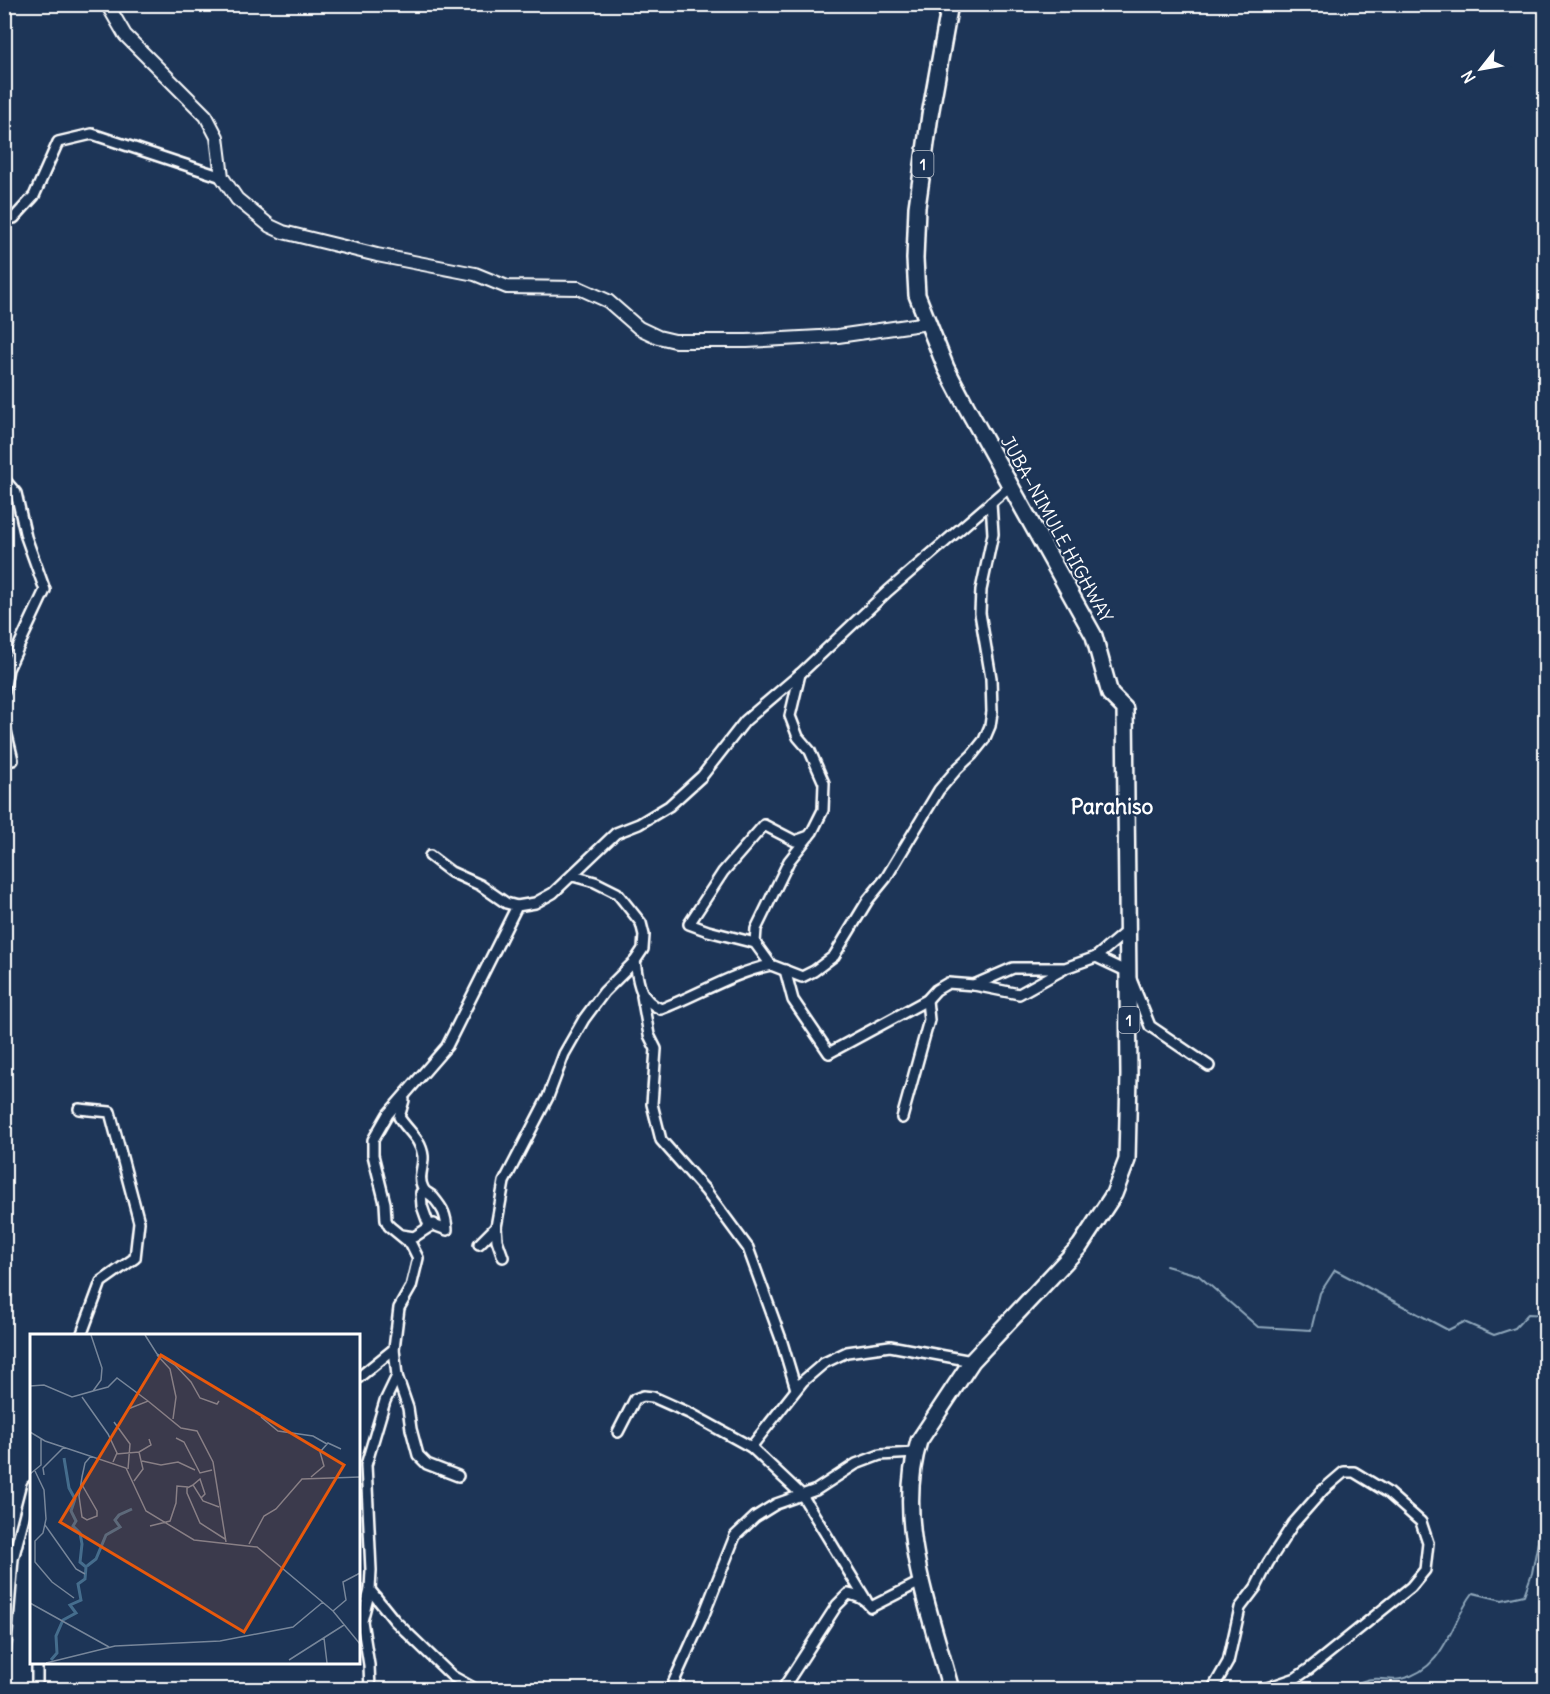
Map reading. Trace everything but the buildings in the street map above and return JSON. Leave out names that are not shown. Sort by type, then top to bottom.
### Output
[{"type":"main road","name":"1","points":[[928,323],[917,296],[915,259],[917,207],[930,115],[950,4]]},
{"type":"main road","name":"JUBA–NIMULE HIGHWAY","points":[[928,323],[946,368],[1095,636],[1110,694],[1125,709],[1130,1075],[1127,1160],[1121,1178],[1100,1218],[1080,1246],[972,1361],[935,1414],[919,1441],[915,1453],[910,1473],[915,1546],[951,1689]]},
{"type":"street","points":[[107,4],[125,35],[206,117],[217,137],[222,177],[237,199],[270,226],[283,232],[377,255],[475,274],[507,287],[579,288],[608,301],[639,328],[658,337],[675,341],[838,336],[928,323]]},
{"type":"street","points":[[4,216],[14,218],[34,196],[58,142],[92,134],[222,177]]},
{"type":"street","points":[[4,479],[16,493],[26,537],[45,590],[8,669],[4,692]]},
{"type":"street","points":[[430,856],[451,872],[480,885],[506,903],[517,906],[535,903],[553,893],[616,833],[639,824],[669,806],[702,776],[745,721],[800,674],[888,591],[1010,486]]},
{"type":"street","points":[[642,996],[651,1005],[661,1009],[747,970],[771,965],[802,977],[834,956],[868,900],[886,878],[939,790],[984,740],[990,726],[991,678],[980,613],[981,590],[993,534],[991,502]]},
{"type":"street","points":[[755,943],[756,929],[789,861],[809,836],[823,810],[824,783],[810,751],[798,737],[790,716],[800,674]]},
{"type":"street","points":[[4,723],[13,760]]},
{"type":"street","points":[[771,965],[755,943],[689,924],[723,872],[764,825],[795,841],[809,836]]},
{"type":"street","points":[[503,1257],[497,1240],[496,1227],[504,1182],[548,1097],[564,1054],[584,1019],[604,992],[635,961],[643,949],[644,935],[641,923],[617,893],[595,882],[573,876]]},
{"type":"street","points":[[458,1476],[427,1464],[418,1455],[408,1408],[397,1376],[394,1349],[399,1308],[411,1287],[418,1258],[411,1244],[389,1226],[386,1220],[385,1203],[373,1155],[373,1140],[388,1114],[447,1046],[517,906]]},
{"type":"street","points":[[785,970],[794,1000],[830,1053],[927,1000],[936,990],[948,983],[974,985],[1019,994],[1065,968],[1096,957],[1128,930]]},
{"type":"street","points":[[1096,957],[1128,972],[1150,1026],[1209,1066]]},
{"type":"street","points":[[635,961],[649,1035],[656,1049],[652,1104],[661,1140],[706,1191],[748,1248],[781,1339],[796,1389]]},
{"type":"street","points":[[974,985],[1013,968],[1065,968]]},
{"type":"street","points":[[902,1118],[929,1020],[927,1000]]},
{"type":"street","points":[[406,1094],[399,1117],[416,1137],[423,1156],[421,1176],[426,1218],[428,1223],[447,1230],[446,1214],[432,1196],[424,1192]]},
{"type":"street","points":[[79,1109],[110,1112],[139,1222],[135,1258],[101,1282],[81,1334]]},
{"type":"street","points":[[401,1235],[414,1237],[434,1224]]},
{"type":"street","points":[[479,1244],[496,1227]]},
{"type":"street","points":[[751,1447],[796,1389],[824,1363],[847,1352],[890,1346],[972,1361]]},
{"type":"street","points":[[360,1376],[394,1349]]},
{"type":"street","points":[[370,1689],[369,1665],[362,1622],[370,1590],[371,1570],[366,1465],[385,1401],[397,1376]]},
{"type":"street","points":[[618,1432],[635,1399],[643,1396],[653,1396],[691,1414],[751,1447],[802,1495],[872,1607],[922,1581]]},
{"type":"street","points":[[670,1689],[703,1617],[735,1536],[755,1517],[776,1504],[816,1490],[856,1464],[880,1455],[915,1453]]},
{"type":"street","points":[[1212,1689],[1228,1662],[1240,1608],[1256,1587],[1268,1563],[1293,1524],[1323,1490],[1344,1472],[1354,1472],[1387,1492],[1421,1522],[1428,1543],[1425,1570],[1411,1587],[1309,1669],[1296,1678],[1261,1689]]},
{"type":"street","points":[[4,1670],[13,1559],[30,1494]]},
{"type":"street","points":[[370,1590],[395,1621],[452,1676],[477,1689]]},
{"type":"street","points":[[782,1689],[837,1605],[848,1594],[866,1600]]},
{"type":"street","points":[[37,1664],[37,1689]]},
{"type":"street","points":[[4,1684],[6,1689]]},
{"type":"waterway","points":[[1166,1266],[1198,1275],[1258,1327],[1311,1330],[1320,1293],[1335,1270],[1448,1330],[1464,1322],[1494,1335],[1515,1328],[1528,1314],[1546,1315]]},
{"type":"waterway","points":[[1343,1690],[1369,1679],[1401,1679],[1416,1674],[1428,1666],[1445,1643],[1473,1593],[1502,1600],[1524,1595],[1532,1573],[1542,1521],[1546,1518]]},
{"type":"district","name":"Parahiso","points":[[1112,806]]}]
